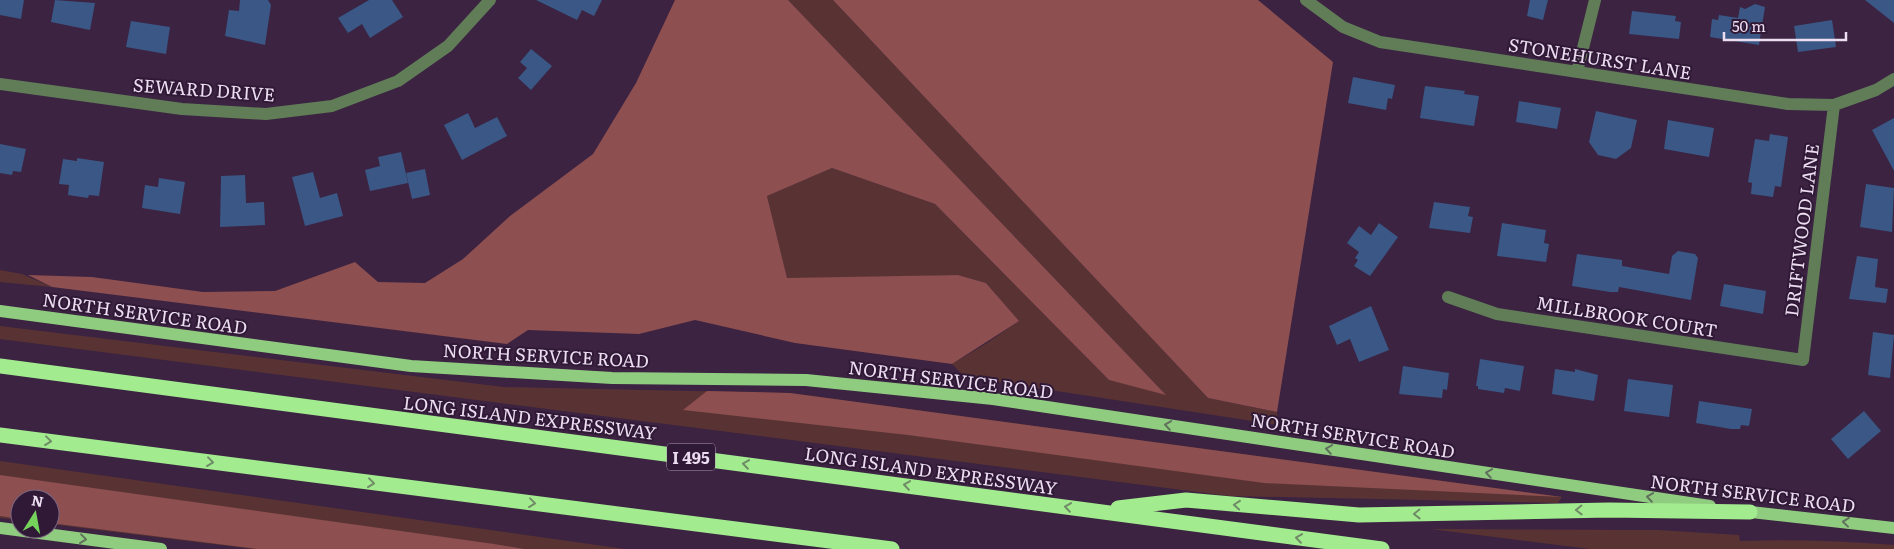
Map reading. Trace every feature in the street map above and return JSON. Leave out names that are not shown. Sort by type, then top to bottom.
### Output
[{"type":"highway","name":"LONG ISLAND EXPRESSWAY","points":[[0,366],[1382,549]]},
{"type":"highway","points":[[0,435],[892,549]]},
{"type":"highway","points":[[1095,510],[1186,500],[1359,515],[1609,510],[1750,512]]},
{"type":"main road","name":"NORTH SERVICE ROAD","points":[[0,311],[411,366],[612,378],[806,380],[993,399],[1750,512],[1894,528]]},
{"type":"main road","points":[[0,528],[161,549]]},
{"type":"street","name":"SEWARD DRIVE","points":[[0,84],[182,109],[266,114],[332,106],[398,81],[448,46],[490,0]]},
{"type":"street","name":"STONEHURST LANE","points":[[1306,0],[1343,27],[1380,42],[1788,104],[1834,105],[1876,90],[1894,78]]},
{"type":"street","points":[[1577,72],[1595,0]]},
{"type":"street","name":"DRIFTWOOD LANE","points":[[1803,360],[1834,105]]},
{"type":"street","name":"MILLBROOK COURT","points":[[1448,298],[1497,314],[1803,360]]},
{"type":"shaded area","points":[[675,0],[788,0],[1166,395],[1109,380],[935,204],[832,168],[767,196],[787,278],[958,275],[986,283],[1019,321],[952,364],[795,343],[695,320],[639,334],[528,330],[507,344],[52,287],[28,275],[92,277],[203,292],[275,291],[355,262],[378,282],[425,283],[463,259],[510,216],[593,154],[636,83]]},
{"type":"shaded area","points":[[788,0],[833,0],[1208,398],[1277,412],[1278,425],[965,377],[952,364],[1019,321],[986,283],[958,275],[787,279],[767,196],[832,168],[935,204],[1109,380],[1165,394]]},
{"type":"shaded area","points":[[833,0],[1258,0],[1333,62],[1277,412],[1208,398]]},
{"type":"shaded area","points":[[0,270],[22,274],[52,287],[0,282]]},
{"type":"shaded area","points":[[0,326],[504,387],[790,393],[1562,497],[1558,503],[1229,496],[0,339]]},
{"type":"shaded area","points":[[707,391],[790,393],[1562,497],[1264,483],[908,435],[683,410]]},
{"type":"shaded area","points":[[0,461],[625,549],[253,549],[60,525],[60,489],[10,489],[10,519],[0,518]]},
{"type":"shaded area","points":[[0,475],[524,549],[257,549],[60,524],[60,489],[10,489],[10,518],[0,516]]},
{"type":"shaded area","points":[[1431,529],[1658,530],[1739,535],[1740,541],[1856,542],[1894,545],[1894,549],[1590,549]]},
{"type":"building","points":[[0,0],[24,0],[21,19],[0,15]]},
{"type":"building","points":[[55,0],[95,3],[90,30],[51,22]]},
{"type":"building","points":[[240,0],[268,0],[271,5],[265,45],[225,36],[229,10],[239,11]]},
{"type":"building","points":[[369,0],[392,0],[403,17],[370,38],[362,24],[348,33],[338,18]]},
{"type":"building","points":[[536,0],[602,0],[594,16],[582,10],[577,20]]},
{"type":"building","points":[[1530,0],[1548,0],[1543,20],[1527,16]]},
{"type":"building","points":[[1865,0],[1894,0],[1894,23]]},
{"type":"building","points":[[1755,4],[1765,7],[1759,45],[1710,37],[1712,19],[1718,20],[1719,15],[1738,18],[1740,7],[1745,9]]},
{"type":"building","points":[[1632,11],[1676,16],[1675,21],[1681,22],[1679,39],[1629,34]]},
{"type":"building","points":[[1832,20],[1836,47],[1798,52],[1794,26]]},
{"type":"building","points":[[131,21],[170,27],[166,54],[126,47]]},
{"type":"building","points":[[531,49],[552,66],[531,90],[518,78],[527,68],[520,62]]},
{"type":"building","points":[[1353,77],[1395,85],[1392,99],[1388,98],[1386,110],[1348,103]]},
{"type":"building","points":[[1425,86],[1465,91],[1464,94],[1479,96],[1474,126],[1420,118]]},
{"type":"building","points":[[1519,101],[1561,108],[1557,129],[1516,122]]},
{"type":"building","points":[[1596,111],[1637,120],[1631,148],[1616,159],[1598,155],[1589,142]]},
{"type":"building","points":[[468,113],[475,128],[497,117],[507,136],[462,160],[444,125]]},
{"type":"building","points":[[1894,118],[1894,171],[1872,130]]},
{"type":"building","points":[[1668,120],[1714,128],[1709,157],[1664,149]]},
{"type":"building","points":[[1770,134],[1788,137],[1781,187],[1775,186],[1773,197],[1751,194],[1752,183],[1748,182],[1755,139],[1769,141]]},
{"type":"building","points":[[0,144],[26,149],[21,172],[13,171],[12,175],[0,173]]},
{"type":"building","points":[[401,152],[408,183],[370,191],[365,170],[380,166],[378,157]]},
{"type":"building","points":[[77,158],[104,162],[99,196],[89,195],[88,198],[68,195],[69,185],[59,184],[63,159],[77,161]]},
{"type":"building","points":[[425,169],[430,195],[412,199],[406,173]]},
{"type":"building","points":[[313,172],[320,198],[337,193],[343,216],[305,226],[292,177]]},
{"type":"building","points":[[245,175],[246,203],[264,202],[265,225],[220,227],[221,176]]},
{"type":"building","points":[[159,178],[185,182],[180,214],[142,208],[145,185],[158,187]]},
{"type":"building","points":[[1866,184],[1894,188],[1892,232],[1860,227]]},
{"type":"building","points":[[1434,202],[1470,207],[1468,216],[1473,217],[1470,233],[1429,228]]},
{"type":"building","points":[[1379,223],[1398,237],[1370,276],[1354,266],[1358,260],[1355,258],[1359,252],[1347,243],[1359,226],[1371,235]]},
{"type":"building","points":[[1502,223],[1546,230],[1544,243],[1549,244],[1546,262],[1497,256]]},
{"type":"building","points":[[1678,251],[1695,254],[1698,258],[1691,300],[1619,287],[1618,292],[1610,292],[1572,286],[1577,254],[1622,260],[1622,266],[1669,274],[1672,256]]},
{"type":"building","points":[[1857,256],[1878,259],[1875,287],[1888,289],[1886,303],[1849,299]]},
{"type":"building","points":[[1724,284],[1766,291],[1763,314],[1720,306]]},
{"type":"building","points":[[1371,306],[1389,350],[1359,362],[1350,339],[1337,345],[1329,326]]},
{"type":"building","points":[[1873,332],[1894,335],[1890,378],[1868,375]]},
{"type":"building","points":[[1480,359],[1524,366],[1520,391],[1505,388],[1504,393],[1478,389],[1478,386],[1476,386]]},
{"type":"building","points":[[1403,366],[1449,373],[1447,390],[1443,389],[1442,398],[1399,394]]},
{"type":"building","points":[[1555,369],[1575,372],[1575,369],[1598,375],[1594,401],[1552,394]]},
{"type":"building","points":[[1628,379],[1673,385],[1669,417],[1624,411]]},
{"type":"building","points":[[1699,401],[1752,409],[1749,426],[1741,425],[1740,429],[1731,429],[1696,423]]},
{"type":"building","points":[[1864,411],[1881,431],[1848,459],[1831,439]]}]
